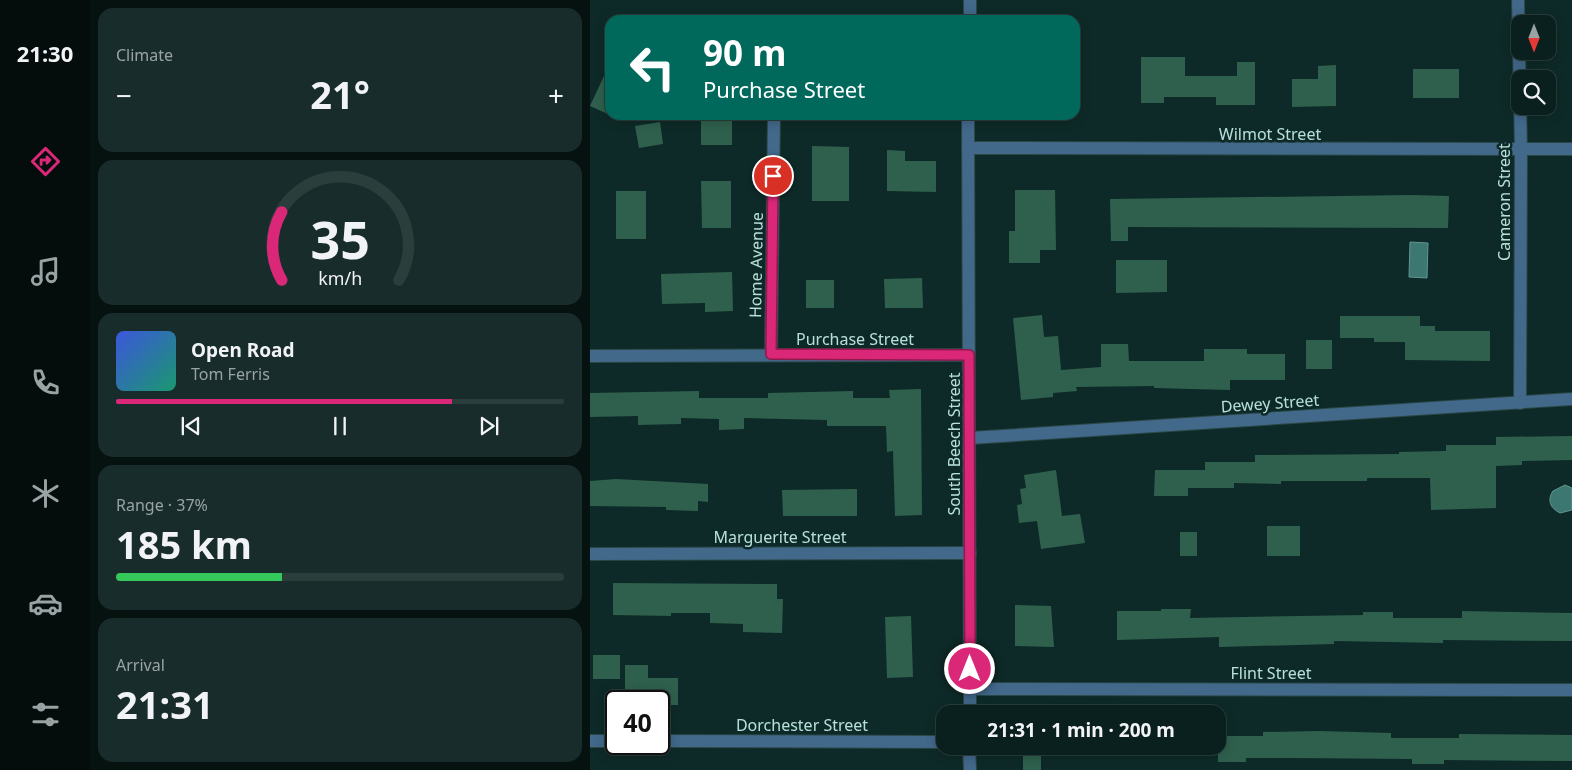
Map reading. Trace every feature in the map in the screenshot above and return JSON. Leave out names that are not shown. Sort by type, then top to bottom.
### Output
[{"type":"street","points":[[970,0],[970,15]]},
{"type":"street","name":"Cameron Street","points":[[1518,0],[1521,150],[1520,404]]},
{"type":"street","name":"Home Avenue","points":[[771,354],[774,120]]},
{"type":"street","name":"South Beech Street","points":[[968,120],[970,705]]},
{"type":"street","name":"Wilmot Street","points":[[968,148],[1572,149]]},
{"type":"street","name":"Purchase Street","points":[[590,356],[771,354],[969,355]]},
{"type":"street","name":"Dewey Street","points":[[970,438],[1520,404],[1572,399]]},
{"type":"street","name":"Marguerite Street","points":[[590,554],[970,552]]},
{"type":"street","name":"Flint Street","points":[[970,689],[1572,690]]},
{"type":"street","points":[[590,741],[605,741]]},
{"type":"street","name":"Dorchester Street","points":[[670,741],[936,742]]},
{"type":"street","points":[[969,755],[970,770]]},
{"type":"shaded area","points":[[1410,242],[1428,243],[1427,278],[1409,277]]},
{"type":"shaded area","points":[[1565,485],[1572,488],[1572,510],[1560,513],[1550,504],[1550,498],[1553,491]]},
{"type":"building","points":[[1141,57],[1185,57],[1185,76],[1237,76],[1237,62],[1255,62],[1255,105],[1216,105],[1216,97],[1164,97],[1164,103],[1141,103]]},
{"type":"building","points":[[1336,65],[1336,106],[1292,107],[1292,79],[1318,79],[1318,66]]},
{"type":"building","points":[[1413,69],[1459,69],[1459,98],[1413,98]]},
{"type":"building","points":[[605,74],[605,113],[590,106]]},
{"type":"building","points":[[701,120],[732,120],[732,145],[701,145]]},
{"type":"building","points":[[660,122],[663,144],[639,148],[635,126]]},
{"type":"building","points":[[812,146],[849,147],[849,201],[812,201]]},
{"type":"building","points":[[887,150],[905,151],[905,161],[936,161],[936,192],[887,191]]},
{"type":"building","points":[[701,181],[731,181],[731,228],[702,228]]},
{"type":"building","points":[[1015,190],[1055,190],[1056,250],[1040,250],[1040,263],[1009,263],[1009,231],[1015,231]]},
{"type":"building","points":[[616,191],[646,191],[646,239],[616,239]]},
{"type":"building","points":[[1449,196],[1448,228],[1128,227],[1128,241],[1111,241],[1110,199]]},
{"type":"building","points":[[1116,260],[1167,260],[1167,292],[1116,293]]},
{"type":"building","points":[[732,272],[733,311],[705,312],[705,303],[662,304],[661,274]]},
{"type":"building","points":[[922,278],[923,308],[885,308],[884,279]]},
{"type":"building","points":[[806,280],[834,280],[834,308],[806,308]]},
{"type":"building","points":[[1042,315],[1044,337],[1058,336],[1061,370],[1101,367],[1101,344],[1128,344],[1129,361],[1204,361],[1204,349],[1247,349],[1247,354],[1285,354],[1285,380],[1230,380],[1230,390],[1154,388],[1154,386],[1076,387],[1077,391],[1053,393],[1053,397],[1021,400],[1013,318]]},
{"type":"building","points":[[1340,316],[1420,316],[1420,326],[1435,326],[1435,331],[1490,331],[1490,361],[1405,360],[1405,342],[1374,342],[1374,338],[1340,338]]},
{"type":"building","points":[[1306,340],[1332,340],[1332,369],[1306,369]]},
{"type":"building","points":[[921,389],[922,515],[895,516],[893,451],[887,452],[886,426],[827,426],[827,420],[744,418],[744,429],[719,430],[719,419],[681,418],[681,424],[638,425],[638,416],[590,417],[590,393],[699,391],[699,398],[768,398],[768,393],[853,391],[853,398],[890,398],[889,390]]},
{"type":"building","points":[[1572,436],[1572,460],[1522,461],[1522,465],[1496,466],[1496,508],[1431,510],[1430,478],[1367,478],[1367,481],[1281,481],[1281,484],[1234,483],[1234,488],[1188,488],[1188,496],[1154,496],[1155,470],[1205,470],[1205,462],[1255,462],[1255,455],[1399,454],[1399,452],[1446,451],[1446,445],[1496,445],[1496,437]]},
{"type":"building","points":[[1056,470],[1062,516],[1080,514],[1085,543],[1041,549],[1037,521],[1019,523],[1017,505],[1022,504],[1020,489],[1026,488],[1024,475]]},
{"type":"building","points":[[616,479],[708,484],[708,502],[698,501],[698,511],[666,510],[666,507],[590,506],[590,481]]},
{"type":"building","points":[[857,489],[857,516],[783,516],[782,490]]},
{"type":"building","points":[[1267,526],[1300,526],[1300,556],[1267,556]]},
{"type":"building","points":[[1180,532],[1197,532],[1197,556],[1180,556]]},
{"type":"building","points":[[613,583],[777,584],[777,599],[783,599],[782,633],[743,632],[743,624],[710,623],[710,613],[671,613],[671,616],[613,615]]},
{"type":"building","points":[[1015,605],[1051,606],[1054,647],[1015,646]]},
{"type":"building","points":[[1161,609],[1191,609],[1190,618],[1363,615],[1363,612],[1393,612],[1393,618],[1462,618],[1462,611],[1572,613],[1572,641],[1443,640],[1443,643],[1334,641],[1334,644],[1219,647],[1219,637],[1117,640],[1117,611],[1161,611]]},
{"type":"building","points":[[911,616],[913,677],[887,678],[885,617]]},
{"type":"building","points":[[593,655],[620,655],[620,679],[593,679]]},
{"type":"building","points":[[625,665],[648,665],[648,678],[678,678],[678,705],[670,705],[670,690],[625,690]]},
{"type":"building","points":[[1263,732],[1391,733],[1391,738],[1459,738],[1459,734],[1572,735],[1572,761],[1444,760],[1444,764],[1412,764],[1412,759],[1246,758],[1246,762],[1218,762],[1218,755],[1226,755],[1226,736],[1263,736]]},
{"type":"building","points":[[1023,755],[1041,755],[1041,770],[1023,770]]},
{"type":"route","points":[[773,176],[771,354],[969,355],[970,669]]}]
